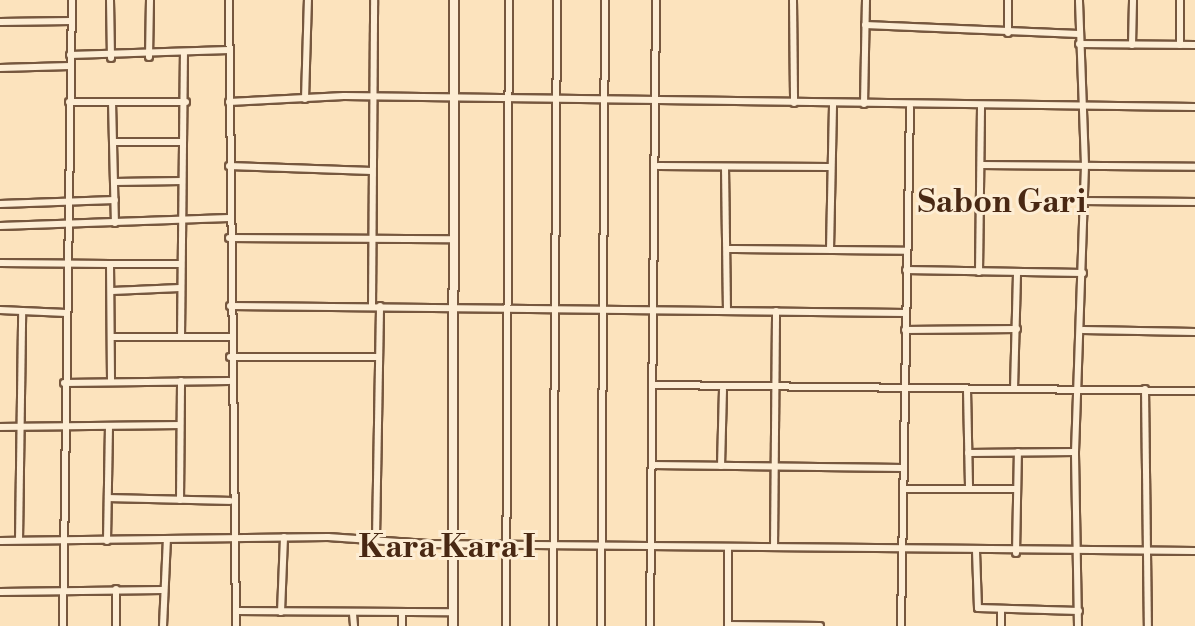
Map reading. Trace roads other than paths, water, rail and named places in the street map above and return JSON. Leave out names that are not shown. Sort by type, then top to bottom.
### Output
[{"type":"street","points":[[63,626],[65,226],[72,0]]},
{"type":"street","points":[[110,0],[111,58]]},
{"type":"street","points":[[149,57],[150,0]]},
{"type":"street","points":[[229,0],[230,501],[236,626]]},
{"type":"street","points":[[305,99],[308,0]]},
{"type":"street","points":[[374,0],[372,237],[379,357],[376,538]]},
{"type":"street","points":[[453,626],[451,543],[454,0]]},
{"type":"street","points":[[506,626],[506,102],[509,0]]},
{"type":"street","points":[[553,626],[558,0]]},
{"type":"street","points":[[601,626],[605,0]]},
{"type":"street","points":[[650,626],[658,166],[655,102],[656,0]]},
{"type":"street","points":[[793,0],[794,103]]},
{"type":"street","points":[[864,104],[866,0]]},
{"type":"street","points":[[1008,0],[1008,33]]},
{"type":"street","points":[[1078,626],[1075,452],[1083,330],[1085,201],[1079,0]]},
{"type":"street","points":[[1132,45],[1133,0]]},
{"type":"street","points":[[1180,0],[1180,45]]},
{"type":"street","points":[[0,22],[71,21]]},
{"type":"street","points":[[865,25],[1079,34]]},
{"type":"street","points":[[1079,44],[1195,46]]},
{"type":"street","points":[[70,55],[149,57],[229,50]]},
{"type":"street","points":[[181,336],[180,264],[186,102],[184,54]]},
{"type":"street","points":[[0,68],[70,66]]},
{"type":"street","points":[[229,102],[374,97],[506,102],[604,100],[910,107],[1195,107]]},
{"type":"street","points":[[69,102],[186,102]]},
{"type":"street","points":[[112,102],[115,223]]},
{"type":"street","points":[[830,249],[833,104]]},
{"type":"street","points":[[901,626],[910,107]]},
{"type":"street","points":[[979,272],[981,107]]},
{"type":"street","points":[[113,142],[183,142]]},
{"type":"street","points":[[981,165],[1195,167]]},
{"type":"street","points":[[229,166],[372,171]]},
{"type":"street","points":[[658,166],[830,167]]},
{"type":"street","points":[[725,168],[727,311]]},
{"type":"street","points":[[114,182],[182,181]]},
{"type":"street","points":[[0,204],[66,204],[115,200]]},
{"type":"street","points":[[1085,201],[1195,202]]},
{"type":"street","points":[[0,226],[65,226],[229,218]]},
{"type":"street","points":[[229,237],[452,239]]},
{"type":"street","points":[[728,249],[906,251]]},
{"type":"street","points":[[0,263],[180,264]]},
{"type":"street","points":[[110,264],[113,337],[111,381]]},
{"type":"street","points":[[906,270],[1083,273]]},
{"type":"street","points":[[1014,389],[1017,272]]},
{"type":"street","points":[[112,291],[180,289]]},
{"type":"street","points":[[230,306],[906,313]]},
{"type":"street","points":[[0,310],[66,313]]},
{"type":"street","points":[[19,540],[22,311]]},
{"type":"street","points":[[774,547],[778,390],[776,311]]},
{"type":"street","points":[[905,330],[1017,328]]},
{"type":"street","points":[[1083,330],[1195,332]]},
{"type":"street","points":[[113,337],[230,337]]},
{"type":"street","points":[[230,357],[379,357]]},
{"type":"street","points":[[180,499],[181,381]]},
{"type":"street","points":[[64,383],[229,381]]},
{"type":"street","points":[[654,385],[723,390],[1195,391]]},
{"type":"street","points":[[1145,389],[1148,626]]},
{"type":"street","points":[[721,466],[723,390]]},
{"type":"street","points":[[967,390],[969,489]]},
{"type":"street","points":[[0,427],[179,425]]},
{"type":"street","points":[[107,541],[110,498],[109,426]]},
{"type":"street","points":[[1016,553],[1015,489],[1018,452]]},
{"type":"street","points":[[968,453],[1075,452]]},
{"type":"street","points":[[652,465],[903,468]]},
{"type":"street","points":[[903,489],[1015,489]]},
{"type":"street","points":[[110,498],[230,501]]},
{"type":"street","points":[[281,612],[284,537]]},
{"type":"street","points":[[0,541],[284,537],[376,538],[451,543],[1016,553],[1195,551]]},
{"type":"street","points":[[163,626],[167,540]]},
{"type":"street","points":[[728,548],[728,625],[820,626]]},
{"type":"street","points":[[976,551],[978,608],[1001,611],[1079,611]]},
{"type":"street","points":[[116,589],[116,626]]},
{"type":"street","points":[[0,592],[163,590]]},
{"type":"street","points":[[236,611],[353,614],[453,612]]},
{"type":"street","points":[[1001,611],[1001,626]]},
{"type":"street","points":[[402,612],[402,626]]},
{"type":"street","points":[[353,614],[354,626]]},
{"type":"district","name":"Sabon Gari","points":[[1002,202]]},
{"type":"district","name":"Kara Kara I","points":[[447,547]]}]
